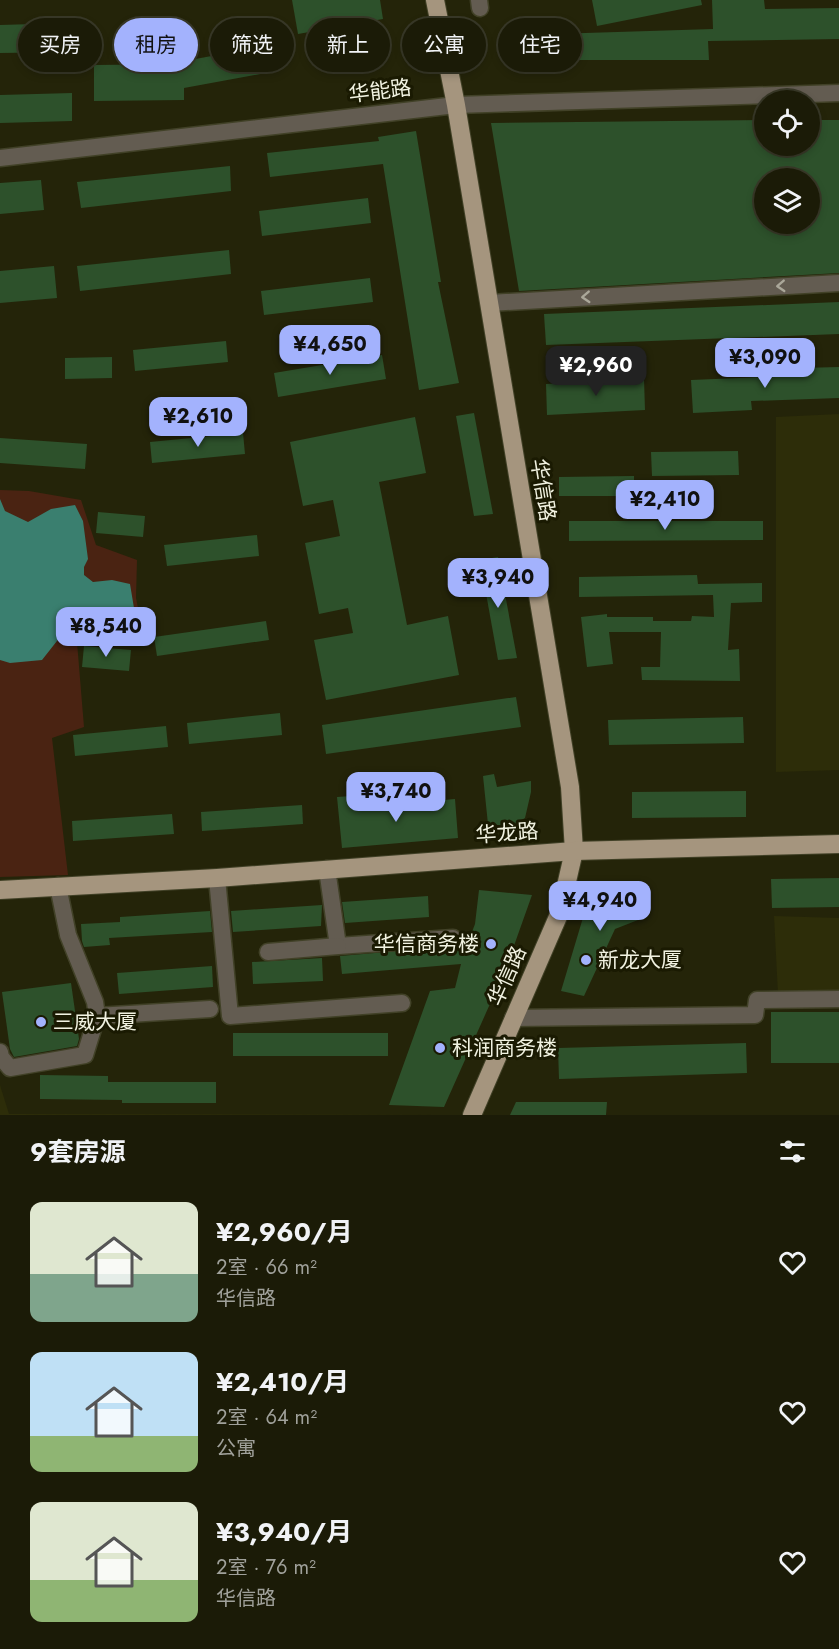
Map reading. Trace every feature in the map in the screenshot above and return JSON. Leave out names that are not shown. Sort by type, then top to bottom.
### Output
[{"type":"main road","name":"华信路","points":[[435,0],[456,105],[570,787],[574,851],[560,912],[472,1115]]},
{"type":"main road","name":"华龙路","points":[[0,890],[218,878],[574,851],[839,844]]},
{"type":"street","name":"华能路","points":[[0,158],[456,105],[839,93]]},
{"type":"street","points":[[489,303],[839,283]]},
{"type":"street","points":[[327,869],[338,946]]},
{"type":"street","points":[[218,878],[230,1016],[402,1003]]},
{"type":"street","points":[[0,1052],[1,1057],[10,1068],[85,1055],[97,1016],[92,991],[68,935],[58,886]]},
{"type":"street","points":[[268,952],[453,938]]},
{"type":"street","points":[[513,1018],[755,1015],[757,1000],[839,999]]},
{"type":"street","points":[[97,1016],[210,1009]]},
{"type":"shaded area","points":[[839,414],[839,770],[776,772],[776,417]]},
{"type":"shaded area","points":[[0,490],[29,491],[81,500],[96,545],[137,560],[136,598],[143,633],[77,642],[84,727],[52,738],[68,875],[0,877]]},
{"type":"shaded area","points":[[774,916],[839,918],[839,993],[778,994]]},
{"type":"shaded area","points":[[0,1085],[9,1114],[441,1115],[0,1115]]},
{"type":"water","points":[[0,499],[5,511],[28,522],[51,509],[75,505],[83,521],[88,559],[84,567],[84,575],[93,582],[112,580],[130,584],[137,626],[122,633],[94,633],[83,626],[68,627],[42,660],[10,663],[0,660]]},
{"type":"building","points":[[292,0],[380,0],[383,18],[306,18],[306,33],[298,34]]},
{"type":"building","points":[[592,0],[701,0],[702,5],[597,26]]},
{"type":"building","points":[[712,0],[764,0],[765,9],[839,8],[839,39],[708,41],[709,60],[582,60],[582,33],[713,29]]},
{"type":"building","points":[[18,24],[18,53],[0,53],[0,25]]},
{"type":"building","points":[[210,56],[210,72],[271,72],[184,88],[184,100],[94,101],[94,72],[102,72],[102,65],[114,65],[114,72],[198,72],[198,59]]},
{"type":"building","points":[[72,93],[72,121],[0,123],[0,95]]},
{"type":"building","points":[[754,120],[754,156],[820,156],[820,120],[839,120],[839,273],[519,291],[491,123]]},
{"type":"building","points":[[416,131],[441,282],[438,282],[459,383],[419,390],[383,164],[270,177],[267,153],[379,141],[378,137]]},
{"type":"building","points":[[230,166],[231,191],[81,208],[77,182]]},
{"type":"building","points":[[41,180],[44,210],[0,214],[0,183]]},
{"type":"building","points":[[368,198],[371,223],[262,236],[259,211]]},
{"type":"building","points":[[229,250],[231,274],[80,291],[77,266]]},
{"type":"building","points":[[54,266],[57,298],[0,303],[0,271]]},
{"type":"building","points":[[370,278],[373,302],[264,315],[261,291]]},
{"type":"building","points":[[839,302],[839,334],[546,345],[544,314]]},
{"type":"building","points":[[226,341],[228,362],[135,371],[133,350]]},
{"type":"building","points":[[382,355],[386,379],[278,397],[274,373]]},
{"type":"building","points":[[112,357],[112,378],[65,379],[65,358]]},
{"type":"building","points":[[839,367],[839,398],[751,401],[752,410],[693,413],[691,380],[763,377],[762,369]]},
{"type":"building","points":[[644,379],[645,410],[547,415],[546,384]]},
{"type":"building","points":[[474,413],[493,514],[474,516],[456,416]]},
{"type":"building","points":[[415,417],[426,473],[379,482],[407,625],[448,616],[459,675],[326,700],[314,640],[353,633],[348,608],[319,614],[305,543],[340,536],[333,500],[303,506],[290,442]]},
{"type":"building","points":[[243,433],[245,454],[152,463],[150,442]]},
{"type":"building","points":[[0,438],[87,444],[85,469],[0,463]]},
{"type":"building","points":[[738,451],[739,475],[652,476],[651,452]]},
{"type":"building","points":[[634,476],[634,496],[559,496],[559,477]]},
{"type":"building","points":[[98,512],[145,516],[143,537],[96,533]]},
{"type":"building","points":[[569,521],[763,521],[763,540],[569,541]]},
{"type":"building","points":[[257,535],[259,556],[167,566],[164,545]]},
{"type":"building","points":[[498,557],[517,658],[498,660],[480,560]]},
{"type":"building","points":[[697,575],[698,584],[762,583],[762,602],[731,603],[728,650],[739,649],[740,681],[642,680],[641,667],[660,667],[661,632],[609,632],[613,664],[587,667],[581,617],[607,614],[607,617],[653,617],[653,621],[691,621],[692,616],[714,617],[713,595],[579,597],[579,577]]},
{"type":"building","points":[[266,621],[269,640],[157,656],[154,637]]},
{"type":"building","points":[[84,646],[131,650],[129,671],[82,667]]},
{"type":"building","points":[[516,697],[521,727],[326,754],[322,725]]},
{"type":"building","points":[[280,713],[282,735],[189,744],[187,723]]},
{"type":"building","points":[[743,717],[744,743],[609,745],[608,720]]},
{"type":"building","points":[[166,726],[168,747],[75,756],[73,735]]},
{"type":"building","points":[[494,774],[497,787],[531,781],[531,792],[525,818],[489,834],[483,776]]},
{"type":"building","points":[[746,791],[746,817],[632,818],[632,792]]},
{"type":"building","points":[[351,796],[353,808],[455,799],[458,838],[342,848],[337,797]]},
{"type":"building","points":[[302,805],[303,824],[202,831],[201,812]]},
{"type":"building","points":[[172,814],[174,834],[73,841],[72,821]]},
{"type":"building","points":[[839,878],[839,907],[772,908],[771,879]]},
{"type":"building","name":"新龙大厦","points":[[637,881],[638,920],[615,929],[584,996],[561,991],[585,911],[601,886]]},
{"type":"building","points":[[479,890],[532,895],[506,968],[444,1107],[389,1105],[430,991],[455,988],[461,964],[342,974],[340,956],[467,945],[475,924]]},
{"type":"building","points":[[428,896],[429,917],[345,923],[342,902]]},
{"type":"building","points":[[322,905],[321,926],[233,932],[231,911]]},
{"type":"building","points":[[210,911],[212,932],[109,938],[110,945],[84,947],[82,941],[81,924],[120,922],[120,917]]},
{"type":"building","points":[[322,958],[323,981],[253,984],[252,962]]},
{"type":"building","points":[[212,966],[213,987],[119,994],[117,973]]},
{"type":"building","name":"三威大厦","points":[[71,983],[79,1039],[77,1046],[14,1057],[10,1049],[2,992]]},
{"type":"building","points":[[771,1012],[839,1012],[839,1063],[771,1063]]},
{"type":"building","points":[[233,1033],[388,1033],[388,1056],[233,1056]]},
{"type":"building","points":[[746,1043],[747,1073],[559,1079],[558,1048]]},
{"type":"building","points":[[40,1075],[108,1076],[108,1082],[216,1082],[216,1103],[122,1103],[122,1100],[40,1099]]},
{"type":"building","points":[[516,1102],[607,1102],[606,1115],[510,1115]]},
{"type":"place","name":"华信商务楼","points":[[491,944]]},
{"type":"place","name":"新龙大厦","points":[[586,960]]},
{"type":"place","name":"三威大厦","points":[[41,1022]]},
{"type":"place","name":"科润商务楼","points":[[440,1048]]}]
